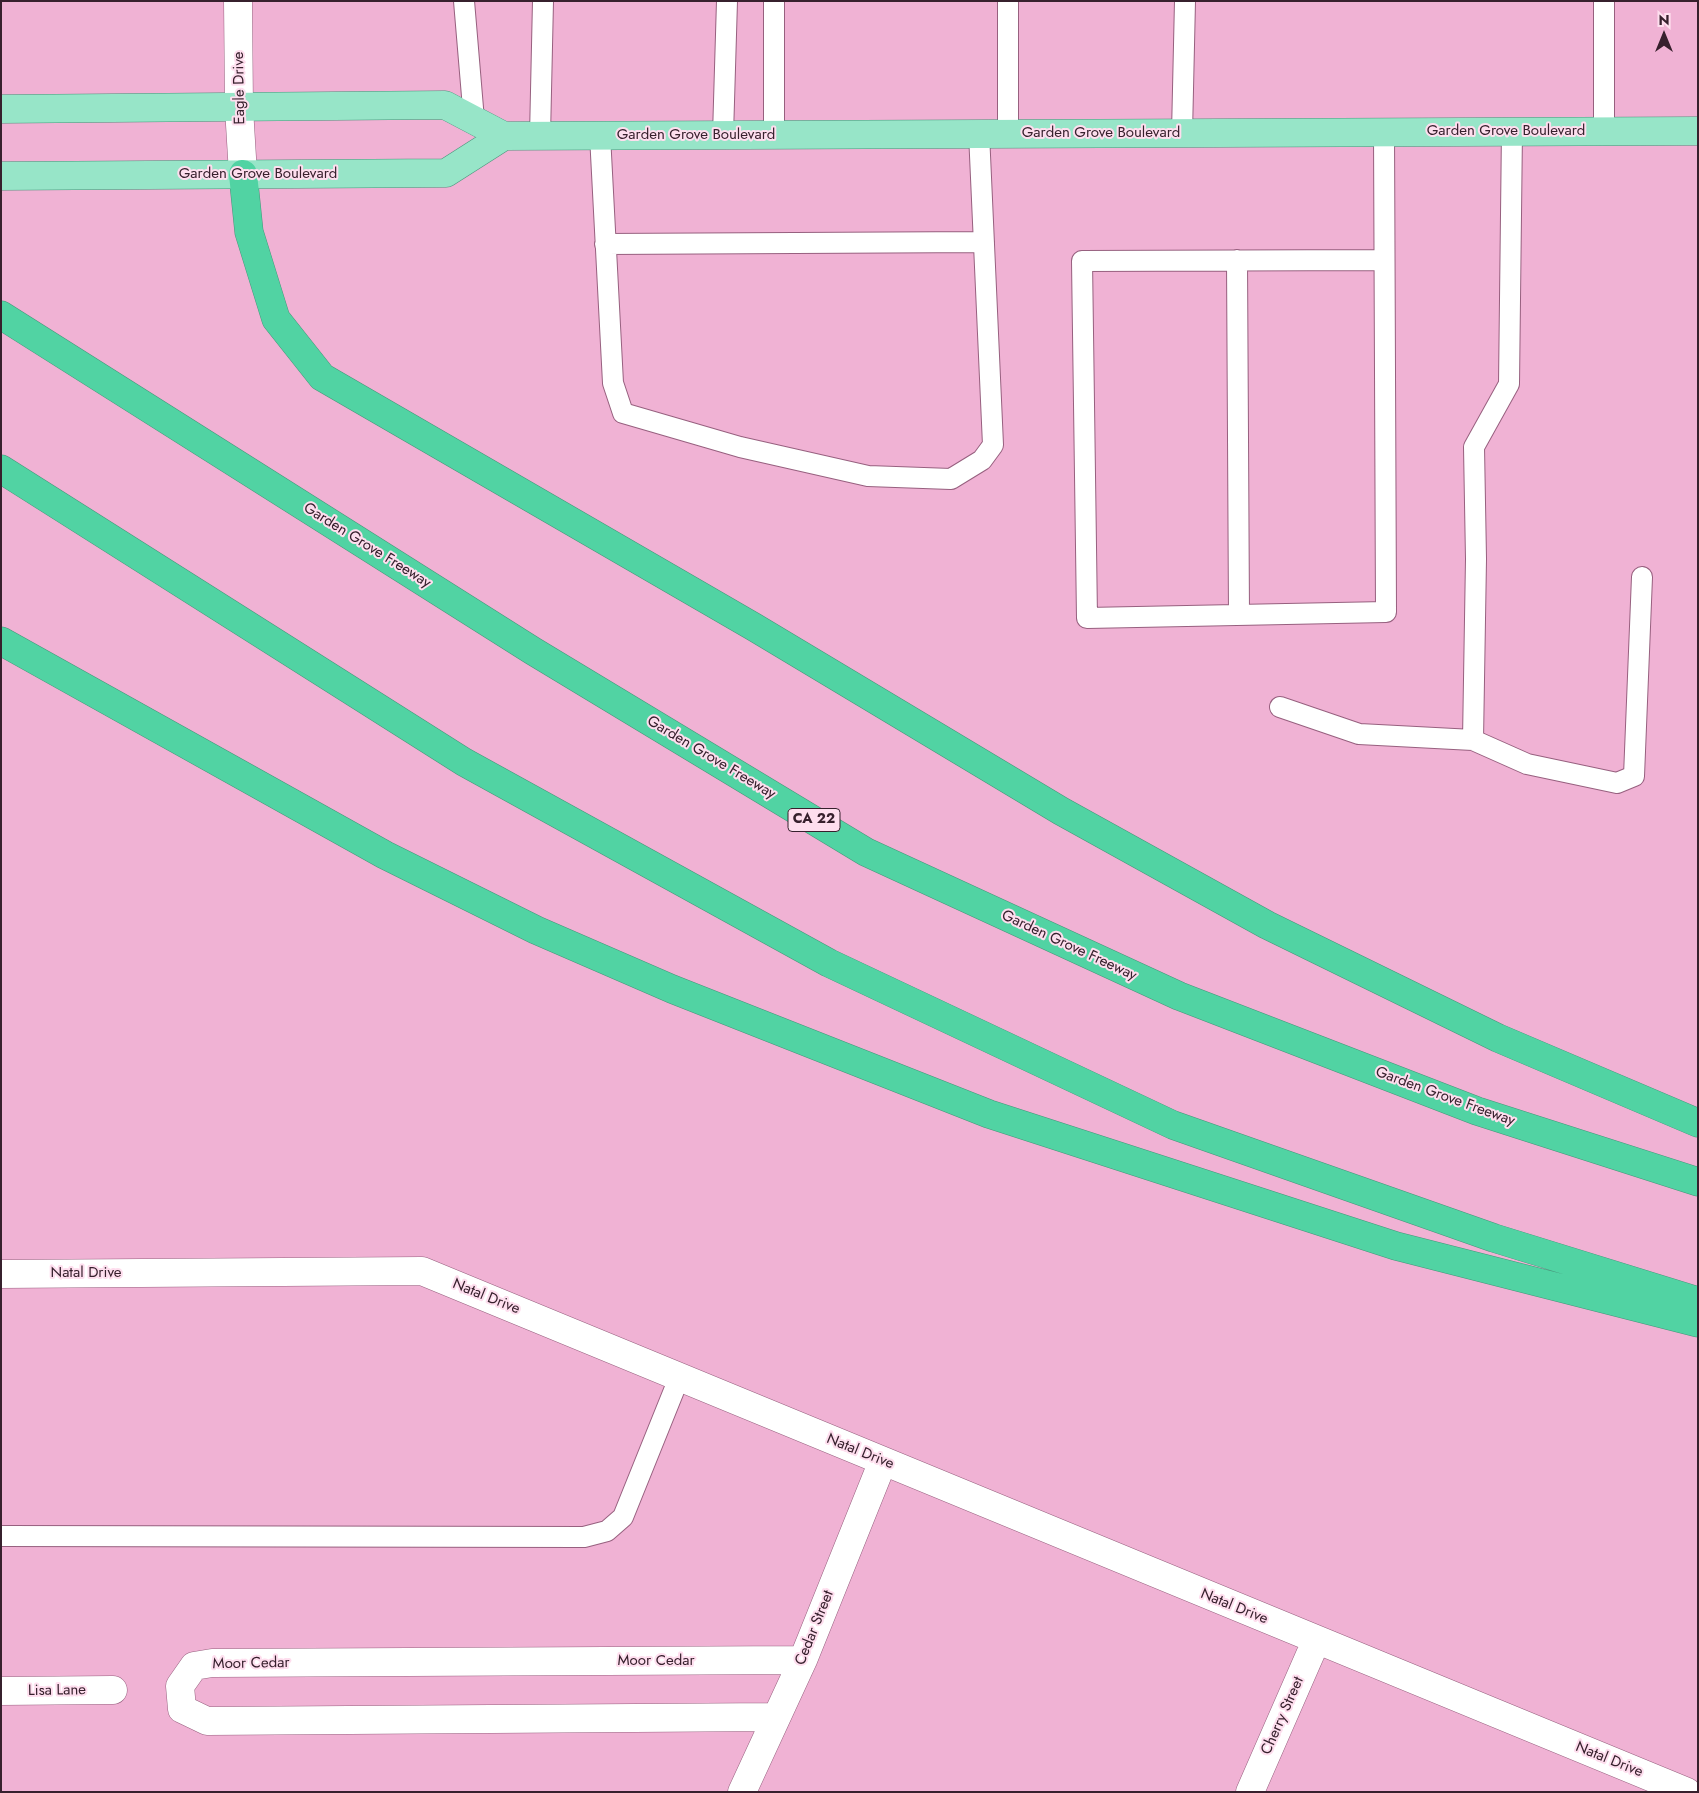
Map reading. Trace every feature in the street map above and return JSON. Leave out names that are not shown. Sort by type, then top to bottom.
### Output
[{"type":"highway","points":[[243,174],[249,232],[276,319],[322,377],[754,627],[1061,810],[1267,925],[1498,1038],[1698,1123]]},
{"type":"highway","name":"Garden Grove Freeway","points":[[1,315],[525,645],[866,852],[1179,996],[1478,1111],[1698,1182]]},
{"type":"highway","points":[[1,469],[464,762],[829,963],[1173,1125],[1494,1238],[1698,1301]]},
{"type":"highway","points":[[1,641],[385,855],[536,930],[672,989],[989,1114],[1093,1148],[1396,1246],[1698,1323]]},
{"type":"main road","name":"Garden Grove Boulevard","points":[[1,109],[444,106],[504,136],[1698,130]]},
{"type":"main road","name":"Garden Grove Boulevard","points":[[1,176],[446,173],[504,136]]},
{"type":"street","name":"Eagle Drive","points":[[238,1],[243,174]]},
{"type":"street","name":"Natal Drive","points":[[1,1274],[422,1271],[1316,1641],[1687,1792]]},
{"type":"street","name":"Cedar Street","points":[[742,1792],[803,1660],[883,1462]]},
{"type":"street","name":"Cherry Street","points":[[1250,1792],[1316,1641]]},
{"type":"street","name":"Moor Cedar","points":[[776,1717],[208,1721],[182,1709],[180,1686],[194,1666],[212,1663],[803,1660]]},
{"type":"street","name":"Lisa Lane","points":[[1,1691],[113,1690]]},
{"type":"lane","points":[[464,1],[474,120]]},
{"type":"lane","points":[[540,136],[543,1]]},
{"type":"lane","points":[[723,135],[727,1]]},
{"type":"lane","points":[[774,1],[774,135]]},
{"type":"lane","points":[[1008,1],[1008,133]]},
{"type":"lane","points":[[1182,133],[1185,1]]},
{"type":"lane","points":[[1604,1],[1604,131]]},
{"type":"lane","points":[[1473,740],[1476,559],[1474,447],[1509,384],[1512,130]]},
{"type":"lane","points":[[1384,132],[1386,612],[1087,618],[1082,261],[1384,260]]},
{"type":"lane","points":[[600,135],[612,383],[623,413],[740,447],[868,476],[951,479],[982,460],[993,445],[979,133]]},
{"type":"lane","points":[[605,244],[984,242]]},
{"type":"lane","points":[[1237,260],[1239,615]]},
{"type":"lane","points":[[1280,707],[1359,734],[1473,740],[1527,764],[1617,782],[1634,776],[1642,577]]},
{"type":"lane","points":[[1,1536],[584,1538],[607,1531],[623,1517],[679,1378]]}]
